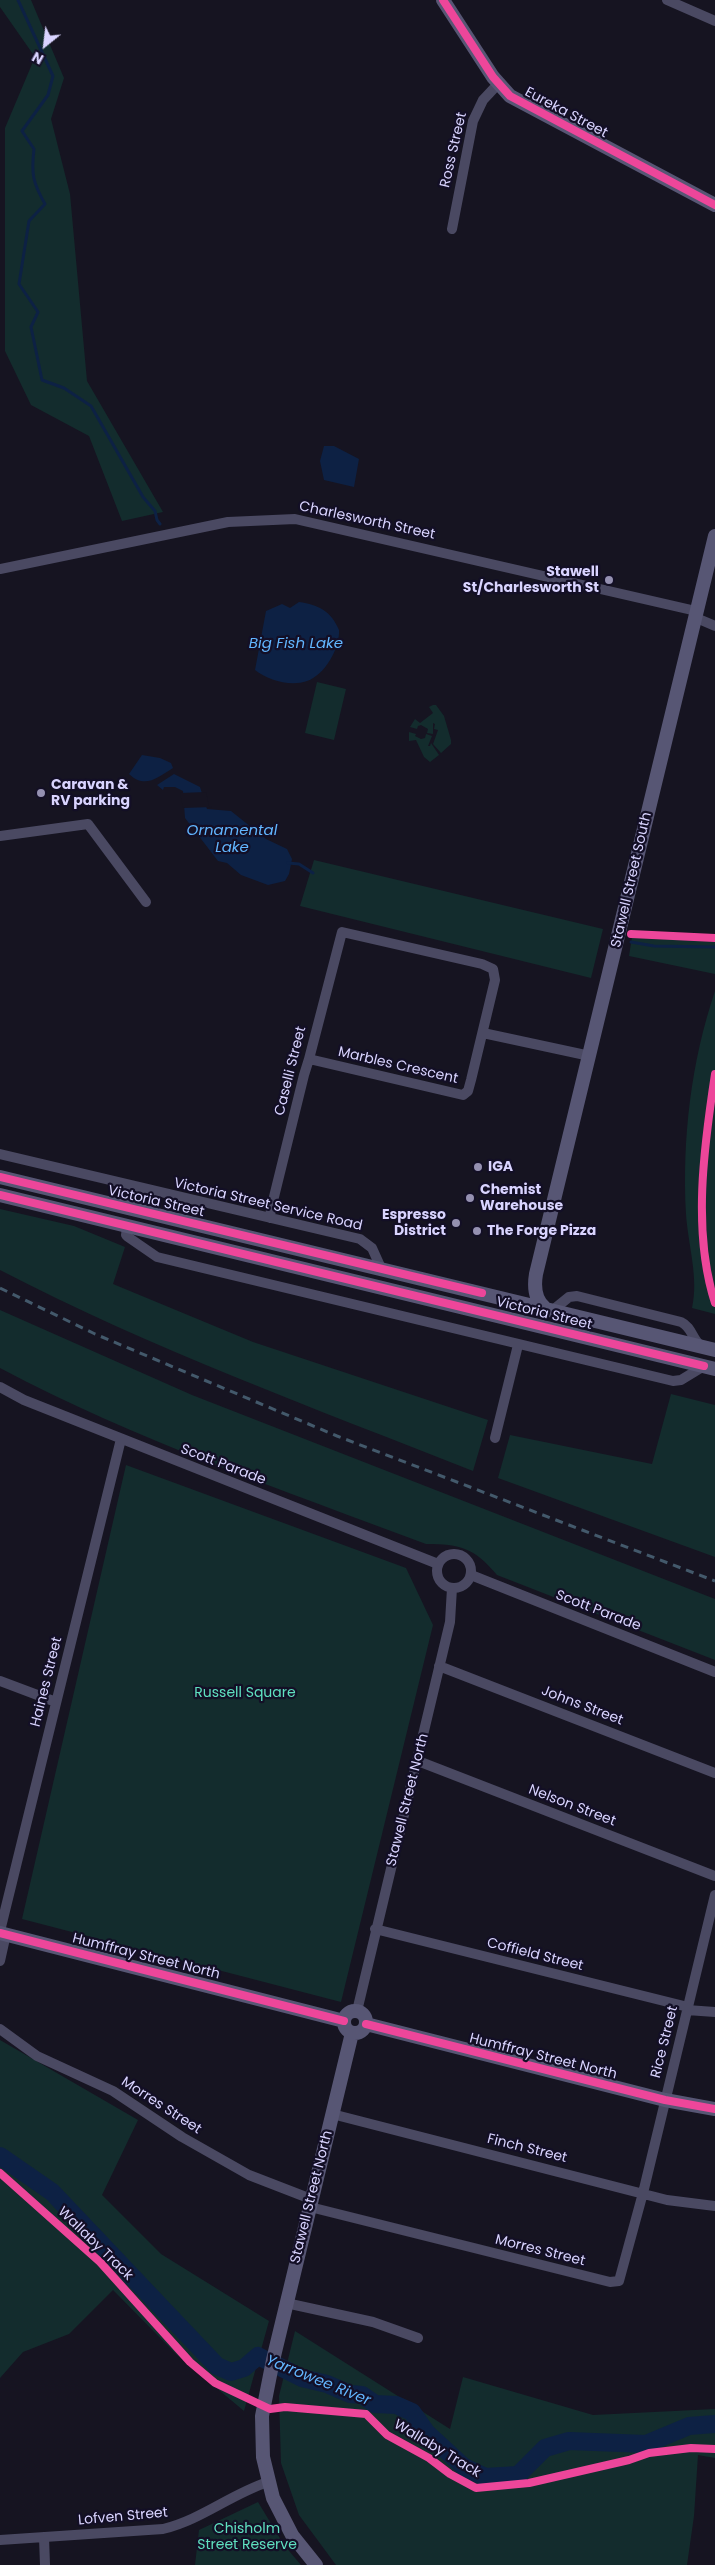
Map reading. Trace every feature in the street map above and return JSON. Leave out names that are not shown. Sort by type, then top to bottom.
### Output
[{"type":"street","name":"Eureka Street","points":[[444,0],[498,84],[519,102],[715,205]]},
{"type":"street","points":[[666,0],[715,21]]},
{"type":"street","name":"Ross Street","points":[[452,229],[473,121],[481,102],[498,84]]},
{"type":"street","name":"Charlesworth Street","points":[[0,569],[218,523],[253,519],[295,519],[695,614],[715,626]]},
{"type":"street","name":"Stawell Street South","points":[[549,1309],[538,1300],[535,1283],[715,536]]},
{"type":"street","points":[[0,836],[88,824],[146,902]]},
{"type":"street","name":"Marbles Crescent","points":[[309,1059],[464,1095],[468,1091],[495,980],[493,969],[482,964],[342,932]]},
{"type":"street","name":"Caselli Street","points":[[270,1218],[342,932]]},
{"type":"street","points":[[483,1033],[590,1056]]},
{"type":"street","name":"Victoria Street Service Road","points":[[0,1154],[364,1241],[372,1248],[381,1268]]},
{"type":"street","name":"Victoria Street","points":[[0,1177],[381,1268],[708,1349]]},
{"type":"street","points":[[134,1187],[126,1235],[157,1257],[672,1381],[681,1380],[710,1367]]},
{"type":"street","name":"Victoria Street","points":[[0,1195],[710,1367]]},
{"type":"street","name":"Stawell Street South","points":[[524,1303],[535,1257],[548,1224]]},
{"type":"street","points":[[549,1309],[571,1296],[681,1322],[688,1326],[695,1341],[708,1349]]},
{"type":"street","points":[[524,1303],[535,1325]]},
{"type":"street","points":[[495,1438],[518,1345]]},
{"type":"street","name":"Scott Parade","points":[[0,1387],[24,1400],[438,1564]]},
{"type":"street","name":"Haines Street","points":[[0,1961],[2,1933],[56,1702],[122,1439]]},
{"type":"street","points":[[456,1553],[465,1557],[471,1565],[471,1575],[461,1587],[452,1588],[439,1580],[438,1564],[446,1556],[456,1553]]},
{"type":"street","name":"Scott Parade","points":[[471,1575],[715,1672]]},
{"type":"street","name":"Stawell Street North","points":[[357,2012],[375,1929],[418,1761],[450,1622],[452,1588]]},
{"type":"street","name":"Johns Street","points":[[439,1666],[715,1773]]},
{"type":"street","points":[[0,1681],[56,1702]]},
{"type":"street","name":"Nelson Street","points":[[418,1761],[715,1876]]},
{"type":"street","name":"Rice Street","points":[[618,2282],[623,2274],[715,1895]]},
{"type":"street","name":"Coffield Street","points":[[375,1929],[687,2008],[715,2012]]},
{"type":"street","name":"Humffray Street North","points":[[2,1933],[344,2021]]},
{"type":"street","points":[[357,2012],[364,2017],[366,2024],[361,2032],[352,2033],[346,2029],[344,2021],[347,2014],[357,2012]]},
{"type":"street","name":"Humffray Street North","points":[[366,2024],[665,2100],[715,2109]]},
{"type":"street","name":"Morres Street","points":[[0,2029],[37,2056],[113,2091],[182,2137],[249,2175],[311,2203],[610,2282],[618,2282]]},
{"type":"street","name":"Stawell Street North","points":[[316,2565],[283,2520],[268,2482],[263,2457],[262,2435],[264,2406],[269,2378],[286,2302],[352,2033]]},
{"type":"street","name":"Finch Street","points":[[332,2114],[672,2201],[715,2206]]},
{"type":"street","points":[[286,2302],[373,2322],[418,2338]]},
{"type":"street","name":"Lofven Street","points":[[0,2540],[146,2532],[170,2528],[194,2519],[248,2490],[268,2482]]},
{"type":"street","points":[[44,2537],[45,2565]]},
{"type":"green space","points":[[0,0],[31,0],[64,78],[51,119],[70,194],[87,381],[163,512],[122,521],[89,436],[31,405],[5,351],[5,128],[35,57],[0,7]]},
{"type":"green space","points":[[317,682],[346,689],[334,740],[305,733]]},
{"type":"green space","points":[[436,705],[444,716],[451,740],[451,744],[441,753],[433,744],[438,730],[434,729],[435,724],[433,723],[433,734],[427,733],[428,729],[421,725],[417,729],[410,727],[415,719],[420,723],[433,713],[429,707]]},
{"type":"green space","points":[[409,732],[416,734],[415,736],[421,739],[425,738],[426,734],[432,736],[428,746],[431,743],[439,755],[430,762],[424,757],[416,740],[409,741]]},
{"type":"green space","points":[[314,860],[603,929],[591,978],[300,906]]},
{"type":"green space","points":[[633,931],[715,936],[715,974],[629,956]]},
{"type":"green space","points":[[715,991],[715,1314],[692,1308],[694,1273],[686,1214],[685,1158],[694,1073]]},
{"type":"green space","points":[[0,1209],[74,1226],[125,1247],[113,1284],[253,1342],[488,1420],[473,1471],[175,1352],[57,1299],[0,1270]]},
{"type":"green space","points":[[0,1310],[192,1395],[715,1599],[715,1660],[497,1575],[474,1553],[466,1549],[449,1545],[426,1544],[318,1504],[156,1441],[51,1394],[0,1368]]},
{"type":"green space","points":[[671,1394],[715,1405],[715,1557],[498,1478],[510,1435],[652,1464]]},
{"type":"green space","name":"Russell Square","points":[[126,1465],[406,1568],[433,1625],[341,2002],[22,1919]]},
{"type":"green space","points":[[0,2040],[138,2120],[102,2195],[161,2254],[269,2321],[244,2411],[177,2355],[113,2290],[69,2334],[23,2352],[0,2378]]},
{"type":"green space","points":[[295,2331],[450,2429],[463,2377],[593,2415],[715,2409],[715,2458],[698,2455],[694,2516],[687,2565],[336,2565],[299,2515],[281,2463],[279,2396]]},
{"type":"green space","name":"Chisholm Street Reserve","points":[[258,2502],[284,2545],[301,2565],[195,2565],[199,2530]]},
{"type":"water","points":[[324,446],[334,446],[359,459],[354,487],[324,480],[320,461]]},
{"type":"water","name":"Big Fish Lake","points":[[299,602],[324,610],[336,623],[339,637],[330,660],[314,678],[300,683],[280,682],[266,677],[255,670],[266,611],[282,604],[290,608]]},
{"type":"water","points":[[142,755],[160,758],[171,763],[173,768],[151,780],[140,781],[129,774]]},
{"type":"water","name":"Ornamental Lake","points":[[174,774],[200,787],[207,809],[231,811],[266,839],[287,849],[292,859],[289,874],[285,881],[268,885],[241,875],[227,863],[218,861],[185,818],[183,791],[175,787],[164,787],[163,790],[157,785]]},
{"type":"pier","points":[[206,792],[209,806],[212,807],[183,808],[180,793]]},
{"type":"waterway","points":[[18,0],[53,76],[48,95],[22,131],[34,149],[34,178],[45,204],[29,221],[19,284],[38,312],[31,327],[42,380],[64,388],[91,406],[143,497],[155,511],[160,524]]},
{"type":"waterway","points":[[288,863],[299,864],[313,873]]},
{"type":"waterway","points":[[631,942],[654,946],[715,947]]},
{"type":"waterway","name":"Yarrowee River","points":[[0,2156],[52,2192],[217,2366],[231,2372],[244,2368],[258,2356],[302,2378],[327,2384],[350,2394],[362,2395],[375,2404],[396,2405],[412,2412],[426,2432],[464,2467],[485,2477],[518,2475],[545,2448],[569,2441],[646,2444],[689,2426],[715,2424]]},
{"type":"railway","points":[[0,1288],[95,1334],[337,1436],[715,1581]]},
{"type":"cycle path","points":[[443,0],[493,77],[510,96],[715,205]]},
{"type":"cycle path","points":[[631,934],[715,938]]},
{"type":"cycle path","points":[[715,1074],[707,1130],[702,1189],[704,1247],[708,1276],[715,1303]]},
{"type":"cycle path","points":[[0,1177],[482,1293]]},
{"type":"cycle path","points":[[0,1195],[704,1366]]},
{"type":"cycle path","points":[[0,1933],[344,2021]]},
{"type":"cycle path","points":[[366,2024],[665,2100],[715,2109]]},
{"type":"cycle path","name":"Wallaby Track","points":[[0,2173],[100,2262],[190,2362],[215,2383],[270,2409],[285,2407],[366,2414],[387,2435],[429,2458],[450,2474],[476,2488],[529,2483],[629,2460],[649,2453],[691,2448],[715,2449]]},
{"type":"place","name":"Stawell St/Charlesworth St","points":[[609,580]]},
{"type":"place","name":"Caravan & RV parking","points":[[41,793]]},
{"type":"place","name":"IGA","points":[[478,1167]]},
{"type":"place","name":"Chemist Warehouse","points":[[470,1198]]},
{"type":"place","name":"Espresso District","points":[[456,1223]]},
{"type":"place","name":"The Forge Pizza","points":[[477,1231]]}]
